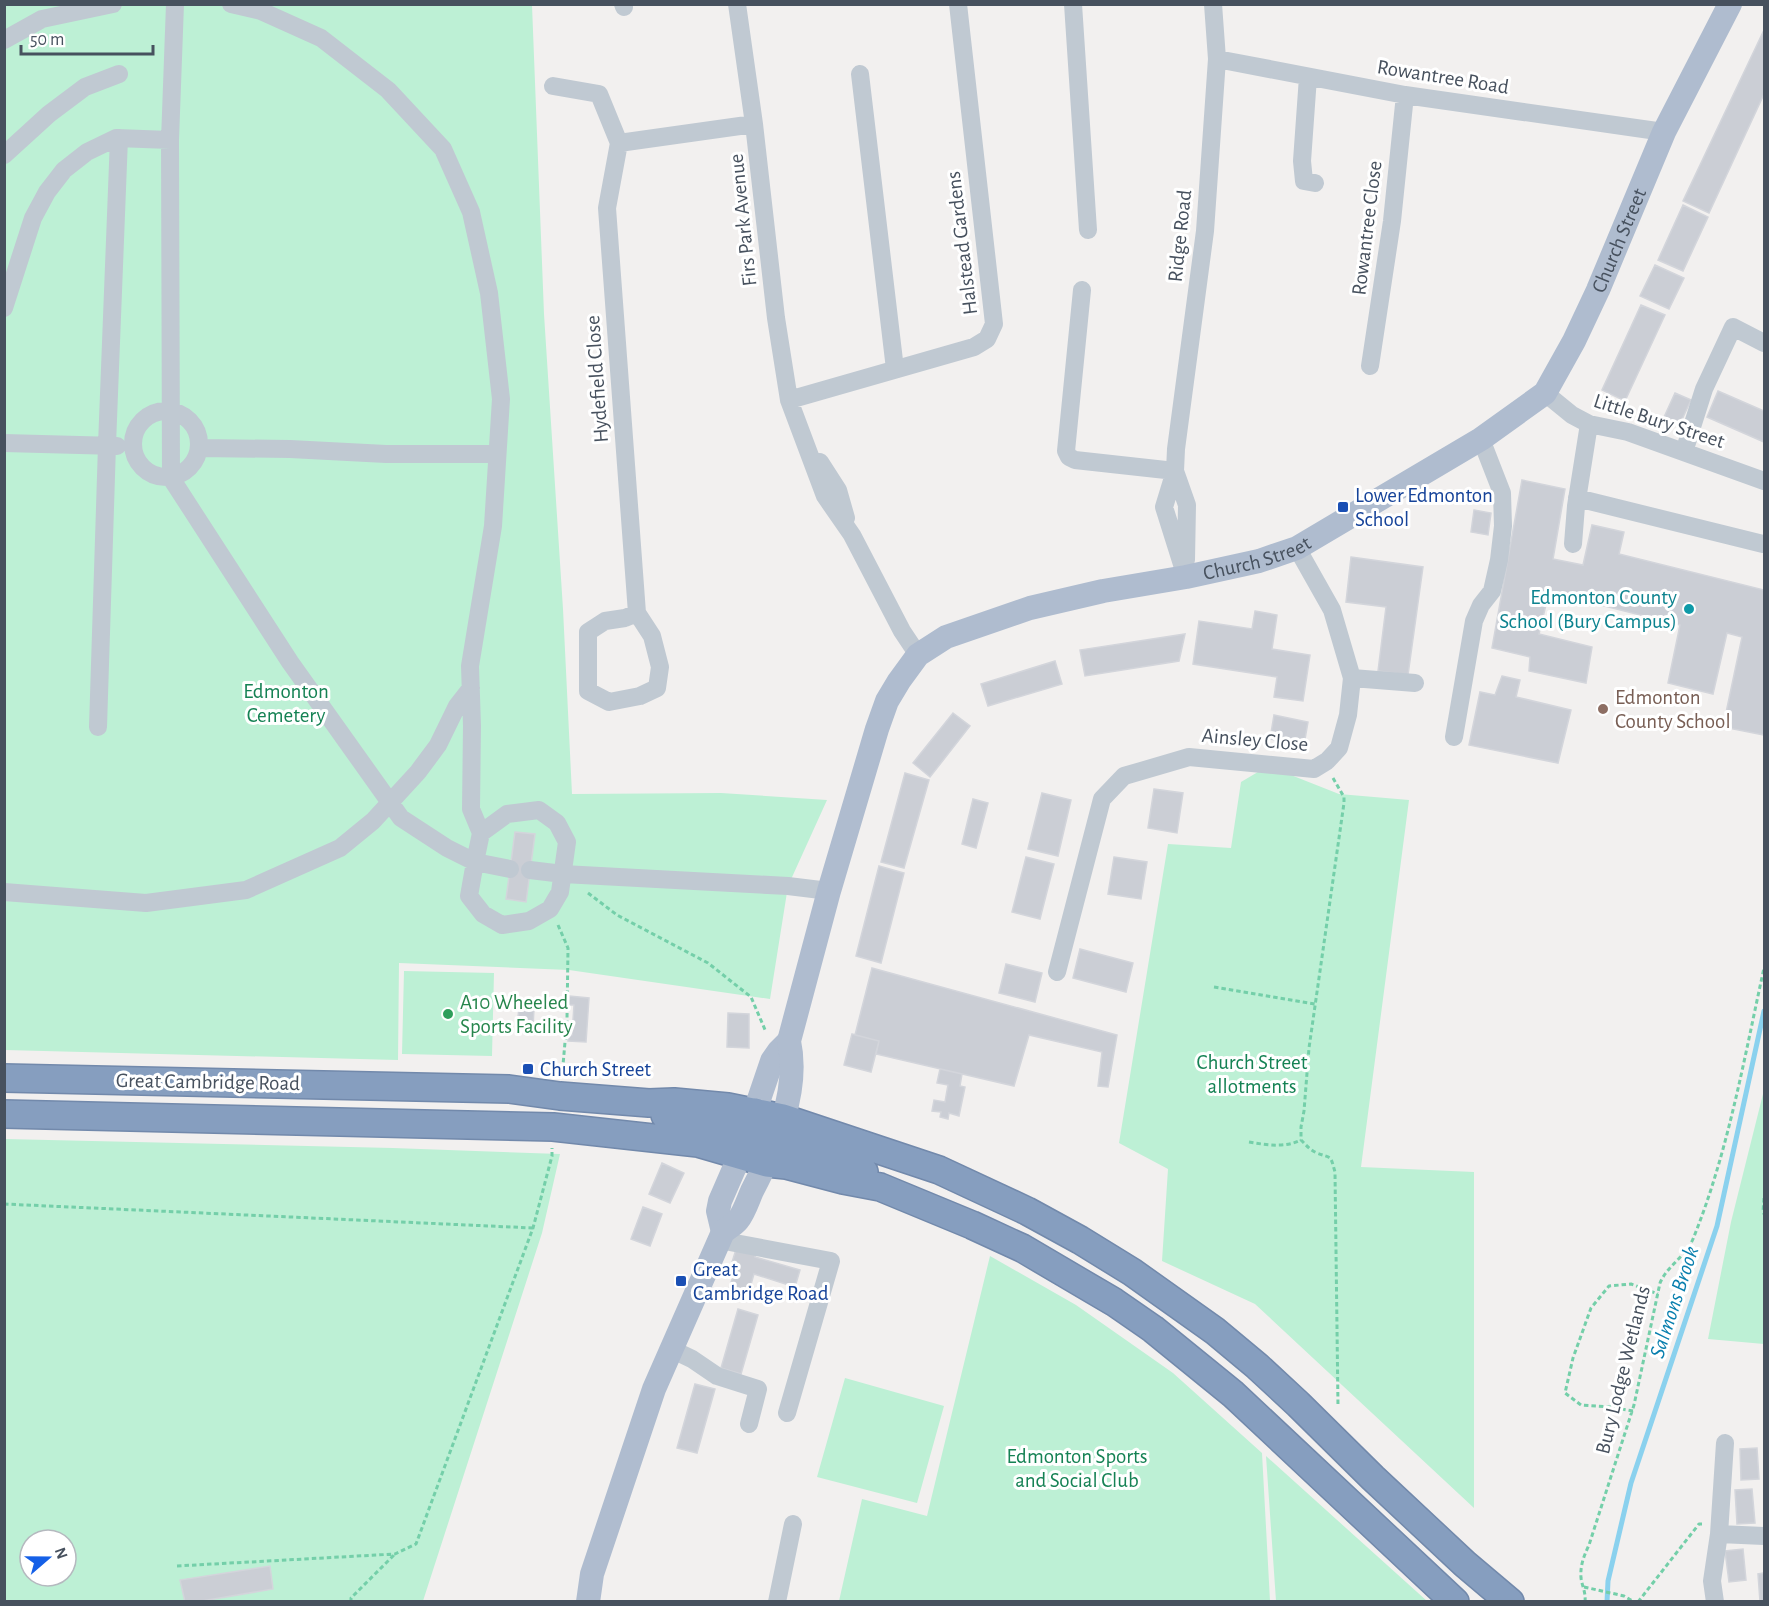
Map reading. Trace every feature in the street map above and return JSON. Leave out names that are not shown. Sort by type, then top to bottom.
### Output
[{"type":"highway","name":"Great Cambridge Road","points":[[4,1078],[509,1089],[560,1096],[649,1103],[658,1112],[671,1118],[747,1134]]},
{"type":"highway","points":[[332,1122],[333,1085]]},
{"type":"highway","name":"Great Cambridge Road","points":[[4,1114],[553,1127],[698,1143],[747,1134]]},
{"type":"highway","points":[[747,1134],[939,1170],[1027,1211],[1080,1240],[1132,1272],[1207,1325],[1257,1366],[1372,1478],[1510,1602]]},
{"type":"highway","points":[[747,1134],[775,1140]]},
{"type":"highway","points":[[775,1140],[786,1165],[880,1187],[972,1224],[1022,1248],[1114,1302],[1153,1329],[1233,1394],[1455,1602]]},
{"type":"main road","name":"Church Street","points":[[588,1602],[592,1574],[654,1389],[721,1236],[739,1219],[775,1140],[792,1067],[793,1058],[789,1041],[829,891],[887,701],[899,681],[918,655],[946,637],[1030,608],[1103,591],[1186,577],[1260,561],[1297,548],[1481,439],[1545,393],[1598,291],[1664,132],[1730,4]]},
{"type":"main road","name":"Church Street","points":[[721,1236],[718,1211],[720,1201],[747,1134],[772,1061],[789,1041]]},
{"type":"street","points":[[8,35],[42,19],[113,4]]},
{"type":"street","points":[[175,4],[170,140],[171,478],[290,662],[401,818],[447,848],[475,862],[510,869]]},
{"type":"street","points":[[231,4],[261,11],[321,38],[388,90],[443,149],[471,212],[489,293],[501,399],[493,526],[470,666],[471,809],[481,833],[469,896],[483,914],[502,925],[529,921],[550,909],[560,892],[567,842],[557,823],[539,810],[507,814],[481,833]]},
{"type":"street","name":"Firs Park Avenue","points":[[737,4],[754,124],[776,318],[789,400],[800,429],[838,490],[852,535],[902,631],[918,655]]},
{"type":"street","name":"Halstead Gardens","points":[[789,400],[974,347],[987,339],[994,324],[958,4]]},
{"type":"street","points":[[1073,4],[1088,230]]},
{"type":"street","name":"Ridge Road","points":[[1186,577],[1164,507],[1175,471],[1205,231],[1217,59],[1213,4]]},
{"type":"street","name":"Rowantree Road","points":[[1217,59],[1405,95],[1664,132]]},
{"type":"street","points":[[4,155],[48,114],[85,87],[119,74]]},
{"type":"street","points":[[860,74],[896,369]]},
{"type":"street","points":[[1308,77],[1302,161],[1304,181],[1316,183]]},
{"type":"street","points":[[553,86],[599,94],[619,143],[754,124]]},
{"type":"street","name":"Rowantree Close","points":[[1370,366],[1392,221],[1405,95]]},
{"type":"street","points":[[4,308],[33,218],[47,192],[64,170],[87,152],[116,138],[170,140]]},
{"type":"street","points":[[98,727],[119,138]]},
{"type":"street","name":"Hydefield Close","points":[[619,143],[608,208],[637,613],[652,636],[660,667],[657,688],[640,696],[609,702],[588,691],[588,632],[605,621],[625,618],[637,613]]},
{"type":"street","points":[[1082,290],[1066,451],[1069,457],[1075,460],[1175,471]]},
{"type":"street","points":[[1684,452],[1704,388],[1732,327],[1764,344]]},
{"type":"street","name":"Little Bury Street","points":[[1545,393],[1572,415],[1589,424],[1628,432],[1764,481]]},
{"type":"street","points":[[171,410],[188,418],[199,435],[198,454],[194,463],[188,470],[171,478],[152,476],[138,464],[132,447],[134,432],[142,419],[156,411],[171,410]]},
{"type":"street","points":[[1573,544],[1577,498],[1589,424]]},
{"type":"street","points":[[1454,737],[1474,621],[1481,605],[1492,591],[1503,526],[1502,494],[1481,439]]},
{"type":"street","points":[[4,443],[132,447]]},
{"type":"street","points":[[199,448],[291,449],[386,454],[497,454]]},
{"type":"street","points":[[1577,498],[1763,544]]},
{"type":"street","name":"Ainsley Close","points":[[1057,972],[1102,799],[1124,776],[1190,757],[1314,769],[1339,748],[1348,715],[1352,678],[1332,610],[1297,548]]},
{"type":"street","points":[[1352,678],[1415,683]]},
{"type":"street","points":[[4,892],[146,903],[246,890],[340,848],[373,821],[438,745],[457,706],[471,688]]},
{"type":"street","points":[[530,870],[562,874],[777,885],[829,891]]},
{"type":"street","points":[[721,1236],[831,1261],[787,1413]]},
{"type":"street","points":[[671,1349],[692,1359],[717,1376],[758,1389],[749,1424]]},
{"type":"street","points":[[1714,1602],[1712,1581],[1719,1528],[1725,1443]]},
{"type":"street","points":[[777,1602],[794,1524]]},
{"type":"street","points":[[1719,1528],[1764,1536]]},
{"type":"path","points":[[1323,763],[1341,791],[1344,803],[1300,1127],[1301,1140],[1316,1153],[1328,1156],[1335,1172],[1338,1406]]},
{"type":"path","points":[[562,874],[617,915],[708,963],[751,997],[766,1032]]},
{"type":"path","points":[[550,909],[568,948],[567,1019],[562,1065]]},
{"type":"path","name":"Bury Lodge Wetlands","points":[[1585,1602],[1586,1592],[1581,1580],[1582,1558],[1633,1410],[1662,1278],[1693,1240],[1722,1156],[1764,968]]},
{"type":"path","points":[[1214,987],[1315,1004]]},
{"type":"path","points":[[1249,1142],[1282,1146],[1301,1140]]},
{"type":"path","points":[[351,1602],[351,1598],[395,1554],[416,1544],[533,1228],[552,1156],[552,1148]]},
{"type":"path","points":[[1764,1198],[1762,1212],[1764,1214]]},
{"type":"path","points":[[4,1204],[533,1228]]},
{"type":"path","points":[[1633,1410],[1581,1405],[1565,1393],[1573,1358],[1591,1308],[1609,1286],[1631,1284],[1658,1294]]},
{"type":"path","points":[[1584,1587],[1624,1596],[1636,1602],[1699,1524],[1719,1528]]},
{"type":"path","points":[[177,1566],[395,1554]]},
{"type":"green space","name":"Edmonton Cemetery","points":[[5,5],[532,5],[544,314],[572,794],[721,793],[827,800],[788,886],[770,999],[569,970],[399,963],[398,1060],[5,1050]]},
{"type":"green space","name":"Church Street allotments","points":[[1268,766],[1339,794],[1409,800],[1361,1167],[1474,1172],[1474,1508],[1255,1304],[1162,1261],[1168,1169],[1119,1143],[1168,844],[1231,848],[1241,782]]},
{"type":"green space","name":"A10 Wheeled Sports Facility","points":[[404,971],[494,973],[492,1056],[402,1054]]},
{"type":"green space","points":[[1764,1090],[1764,1344],[1708,1339],[1731,1222]]},
{"type":"green space","points":[[5,1139],[560,1154],[542,1233],[423,1601],[5,1602]]},
{"type":"green space","name":"Edmonton Sports and Social Club","points":[[990,1256],[1076,1305],[1173,1373],[1262,1453],[1270,1601],[839,1601],[862,1499],[927,1516]]},
{"type":"green space","points":[[845,1378],[944,1406],[917,1503],[817,1477]]},
{"type":"green space","points":[[1266,1456],[1427,1601],[1276,1601]]},
{"type":"building","points":[[1763,32],[1764,94],[1709,213],[1683,201]]},
{"type":"building","points":[[1683,205],[1708,217],[1683,271],[1658,260]]},
{"type":"building","points":[[1655,265],[1684,278],[1669,309],[1640,296]]},
{"type":"building","points":[[1641,305],[1665,315],[1625,401],[1602,390]]},
{"type":"building","points":[[1718,391],[1764,411],[1764,442],[1707,417]]},
{"type":"building","points":[[1675,393],[1691,400],[1680,424],[1664,417]]},
{"type":"building","name":"Edmonton County School (Bury Campus)","points":[[1522,480],[1565,489],[1553,559],[1583,565],[1592,525],[1624,532],[1619,554],[1764,590],[1764,735],[1723,727],[1742,637],[1727,633],[1713,694],[1668,683],[1680,625],[1549,592],[1539,634],[1592,647],[1586,683],[1529,671],[1530,657],[1492,648]]},
{"type":"building","points":[[1474,510],[1491,513],[1488,535],[1471,532]]},
{"type":"building","points":[[1351,557],[1423,567],[1408,675],[1378,671],[1386,607],[1346,602]]},
{"type":"building","points":[[1255,611],[1277,615],[1272,649],[1310,655],[1303,701],[1274,697],[1277,677],[1193,664],[1199,621],[1252,629]]},
{"type":"building","points":[[1185,634],[1179,661],[1085,676],[1080,650]]},
{"type":"building","points":[[1055,661],[1062,684],[988,706],[981,684]]},
{"type":"building","points":[[1502,676],[1520,680],[1516,697],[1571,710],[1558,763],[1469,745],[1480,692],[1495,695]]},
{"type":"building","points":[[953,713],[970,726],[930,777],[913,763]]},
{"type":"building","points":[[1274,715],[1308,722],[1304,745],[1270,739]]},
{"type":"building","points":[[905,773],[929,780],[904,868],[881,862]]},
{"type":"building","points":[[1154,789],[1183,793],[1177,833],[1148,828]]},
{"type":"building","points":[[1042,793],[1071,800],[1058,856],[1028,849]]},
{"type":"building","points":[[973,799],[988,803],[976,848],[962,844]]},
{"type":"building","points":[[515,832],[535,834],[526,902],[506,899]]},
{"type":"building","points":[[1026,857],[1054,864],[1040,919],[1012,912]]},
{"type":"building","points":[[1114,857],[1147,862],[1141,899],[1108,894]]},
{"type":"building","points":[[879,866],[904,873],[881,963],[856,956]]},
{"type":"building","points":[[1080,949],[1133,963],[1126,992],[1073,978]]},
{"type":"building","points":[[1006,964],[1042,973],[1035,1002],[999,993]]},
{"type":"building","points":[[872,968],[1117,1035],[1108,1087],[1098,1086],[1102,1052],[1029,1035],[1014,1086],[876,1054],[879,1041],[855,1035]]},
{"type":"building","points":[[569,996],[589,998],[586,1042],[568,1041],[568,1035],[572,1035],[574,1005],[568,1005]]},
{"type":"building","points":[[519,1007],[534,1008],[533,1028],[517,1027]]},
{"type":"building","points":[[728,1013],[749,1014],[749,1048],[727,1047]]},
{"type":"building","points":[[852,1034],[879,1041],[871,1072],[844,1065]]},
{"type":"building","points":[[940,1069],[962,1074],[960,1086],[965,1087],[959,1116],[949,1113],[948,1119],[940,1117],[941,1112],[932,1111],[934,1100],[945,1102],[948,1085],[937,1083]]},
{"type":"building","points":[[662,1163],[684,1173],[670,1203],[649,1194]]},
{"type":"building","points":[[643,1207],[662,1214],[650,1246],[631,1239]]},
{"type":"building","points":[[738,1243],[757,1249],[755,1257],[800,1270],[795,1287],[754,1274],[747,1298],[728,1292],[733,1276],[728,1275]]},
{"type":"building","points":[[738,1309],[758,1315],[741,1374],[721,1368]]},
{"type":"building","points":[[695,1384],[715,1389],[697,1453],[677,1448]]},
{"type":"building","points":[[1757,1448],[1759,1479],[1741,1480],[1740,1449]]},
{"type":"building","points":[[1752,1489],[1755,1523],[1737,1524],[1735,1490]]},
{"type":"building","points":[[1743,1549],[1746,1580],[1729,1582],[1725,1551]]},
{"type":"building","points":[[270,1566],[273,1589],[185,1602],[180,1580]]},
{"type":"building","points":[[1764,1573],[1764,1602],[1760,1602],[1758,1574]]},
{"type":"waterway","name":"Salmons Brook","points":[[1607,1602],[1608,1581],[1631,1483],[1717,1226],[1764,1011]]},
{"type":"place","name":"Lower Edmonton School","points":[[1343,507]]},
{"type":"place","name":"Edmonton County School (Bury Campus)","points":[[1689,609]]},
{"type":"place","name":"Edmonton County School","points":[[1603,709]]},
{"type":"place","name":"A10 Wheeled Sports Facility","points":[[448,1014]]},
{"type":"place","name":"Church Street","points":[[528,1069]]},
{"type":"place","name":"Great Cambridge Road","points":[[681,1281]]}]
